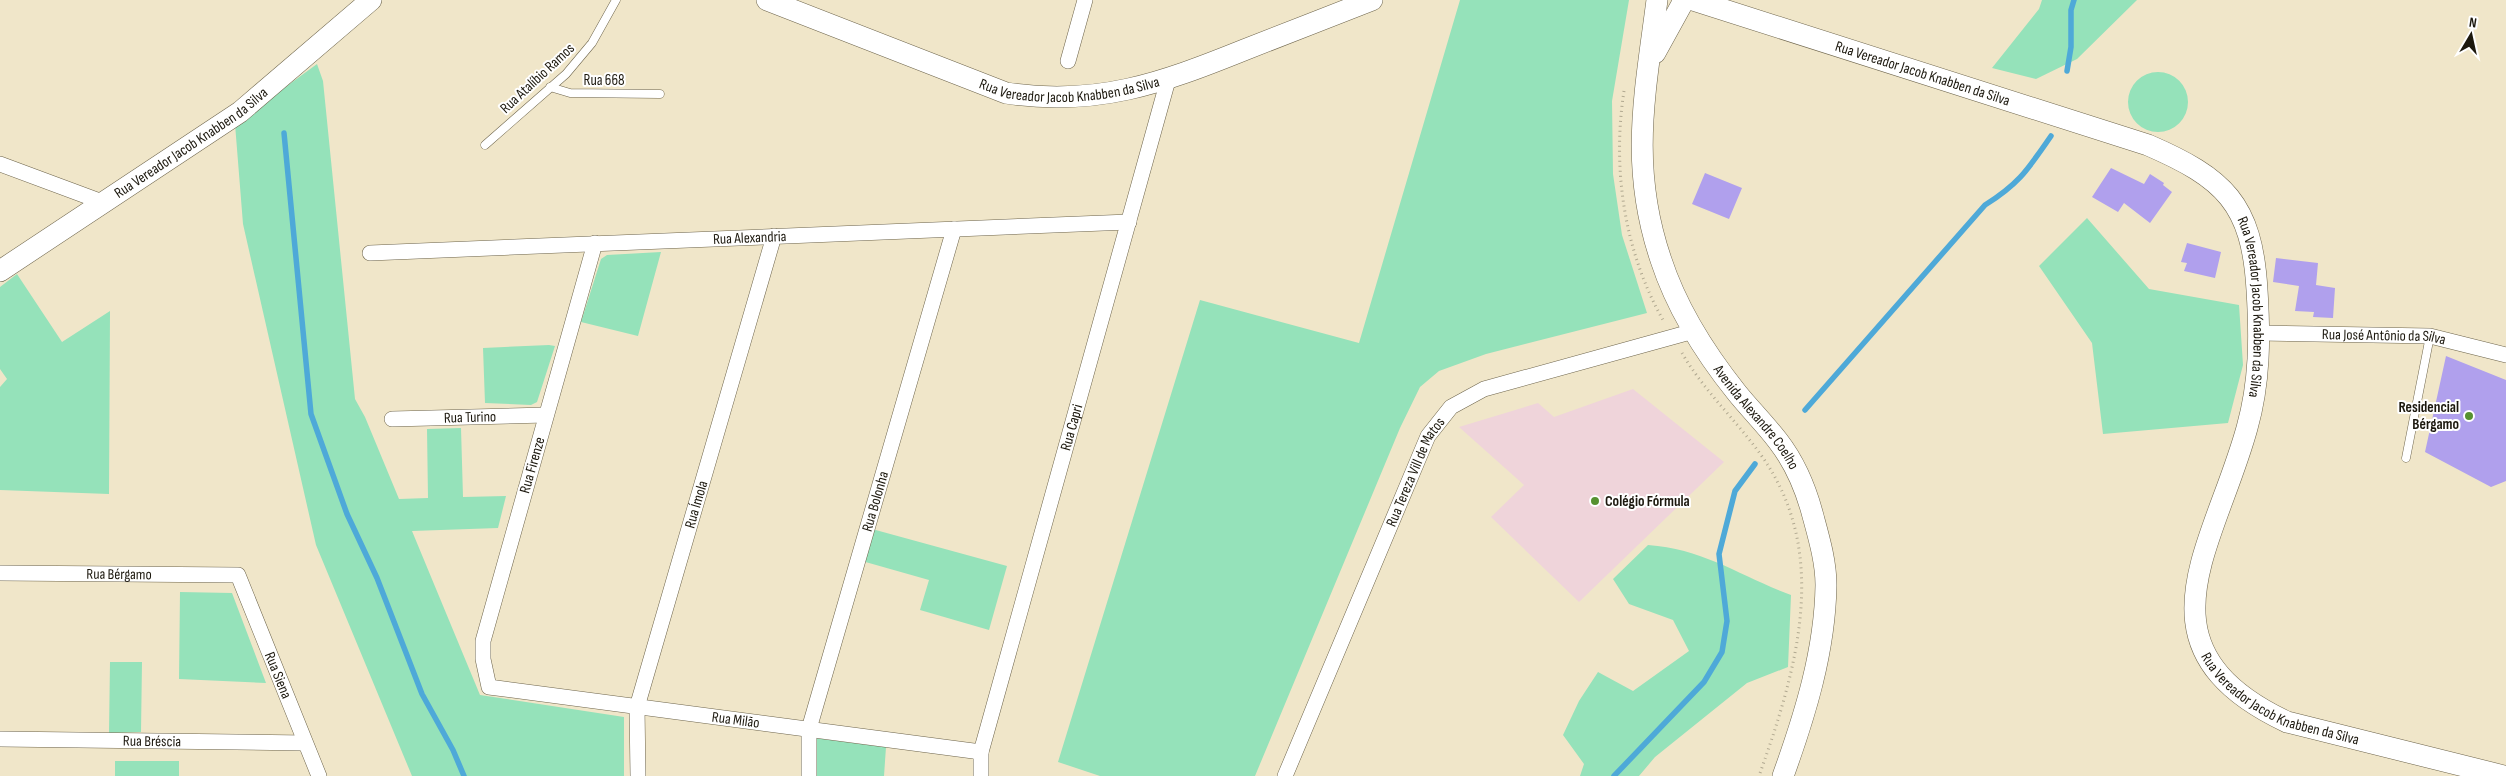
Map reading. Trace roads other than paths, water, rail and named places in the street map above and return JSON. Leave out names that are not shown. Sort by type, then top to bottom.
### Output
[{"type":"main road","name":"Rua Vereador Jacob Knabben da Silva","points":[[0,271],[240,112],[371,0]]},
{"type":"main road","name":"Rua Vereador Jacob Knabben da Silva","points":[[767,0],[1006,93],[1035,98],[1068,98],[1115,93],[1168,80],[1372,0]]},
{"type":"main road","name":"Rua Vereador Jacob Knabben da Silva","points":[[1659,0],[1673,6],[1687,1],[2148,145],[2205,174],[2231,198],[2246,224],[2257,279],[2260,333],[2256,391],[2248,426],[2240,453],[2206,544],[2199,571],[2195,596],[2195,622],[2205,650],[2217,674],[2235,692],[2259,708],[2287,722],[2474,773],[2504,776]]},
{"type":"main road","name":"Avenida Alexandre Coelho","points":[[1659,0],[1649,64],[1640,144],[1643,191],[1661,261],[1680,306],[1709,356],[1779,442],[1797,470],[1809,501],[1821,546],[1826,585],[1821,641],[1804,713],[1783,776]]},
{"type":"main road","name":"Avenida Alexandre Coelho","points":[[1649,64],[1687,1]]},
{"type":"street","points":[[1068,61],[1085,0]]},
{"type":"street","name":"Rua Capri","points":[[981,776],[981,752],[1168,80]]},
{"type":"street","points":[[0,164],[105,203]]},
{"type":"street","name":"Rua Alexandria","points":[[370,253],[1129,222]]},
{"type":"street","name":"Rua Bolonha","points":[[809,776],[809,729],[954,229]]},
{"type":"street","name":"Rua Ímola","points":[[638,776],[637,707],[774,236]]},
{"type":"street","name":"Rua Firenze","points":[[489,687],[483,659],[483,640],[594,243]]},
{"type":"street","name":"Rua Tereza Vill de Matos","points":[[1285,776],[1428,436],[1451,407],[1484,389],[1694,332]]},
{"type":"street","name":"Rua José Antônio da Silva","points":[[2260,333],[2430,336],[2506,355]]},
{"type":"street","name":"Rua Turino","points":[[392,419],[546,415]]},
{"type":"street","name":"Rua Bérgamo","points":[[0,573],[238,575]]},
{"type":"street","name":"Rua Siena","points":[[238,575],[319,776]]},
{"type":"street","name":"Rua Milão","points":[[489,687],[981,752]]},
{"type":"street","name":"Rua Bréscia","points":[[0,739],[305,743]]},
{"type":"lane","name":"Rua Atalíbio Ramos","points":[[485,145],[566,74],[592,43],[616,0]]},
{"type":"lane","name":"Rua 668","points":[[550,87],[570,93],[660,94]]},
{"type":"lane","points":[[2406,458],[2430,336]]},
{"type":"waterway","points":[[2067,71],[2071,47],[2071,10],[2074,0]]},
{"type":"waterway","points":[[284,133],[311,414],[347,514],[377,578],[422,694],[453,750],[464,776]]},
{"type":"waterway","points":[[1805,410],[1985,205],[2007,190],[2022,175],[2051,136]]},
{"type":"waterway","points":[[1614,776],[1704,682],[1722,652],[1727,621],[1719,554],[1735,491],[1755,464]]},
{"type":"place","name":"Residencial Bérgamo","points":[[2469,416]]},
{"type":"place","name":"Colégio Fórmula","points":[[1595,501]]}]
